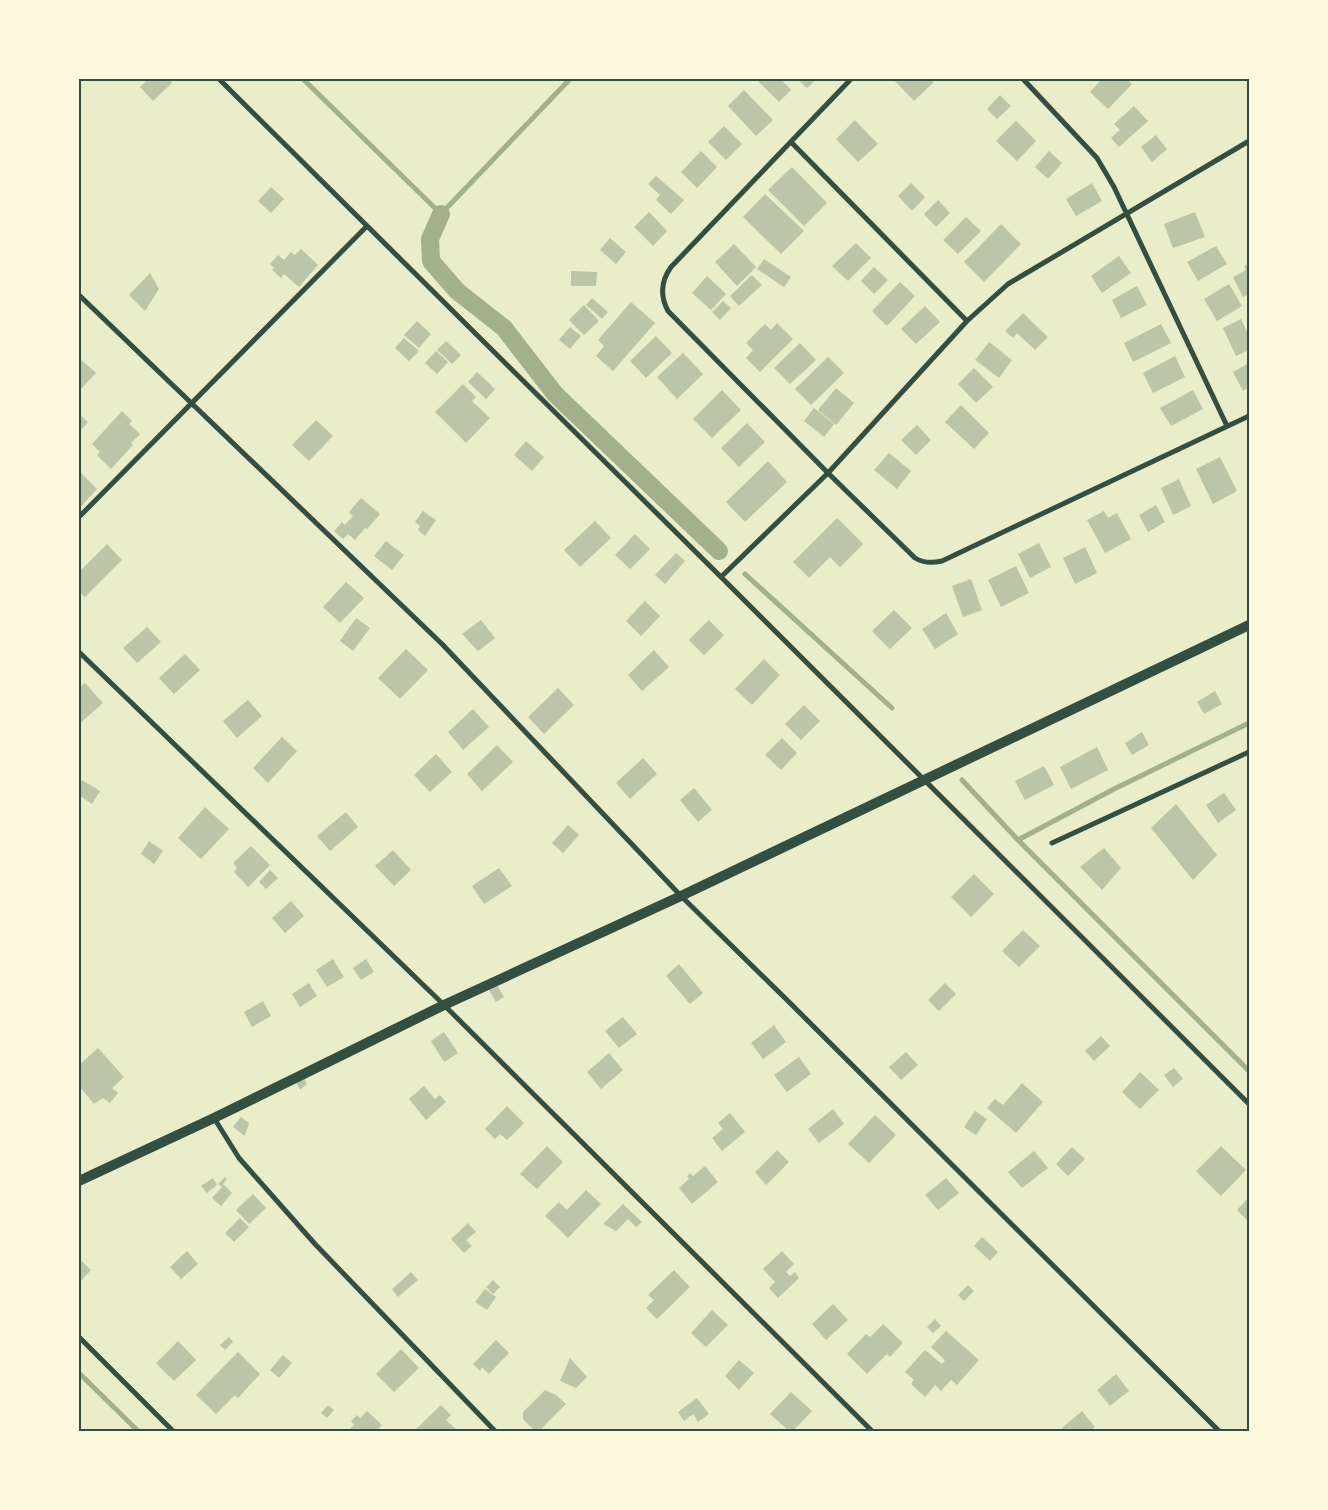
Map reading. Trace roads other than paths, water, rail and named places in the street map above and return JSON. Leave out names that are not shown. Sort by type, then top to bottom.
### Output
[{"type":"main road","points":[[79,1181],[214,1118],[444,1005],[680,896],[922,779],[1249,625]]},
{"type":"street","points":[[219,79],[1249,1104]]},
{"type":"street","points":[[851,79],[671,267],[663,283],[662,294],[668,311],[915,558],[930,562],[942,561],[1249,416]]},
{"type":"street","points":[[1023,79],[1097,158],[1114,186],[1228,426]]},
{"type":"street","points":[[721,577],[828,473],[967,320],[1008,284],[1249,141]]},
{"type":"street","points":[[791,142],[967,320]]},
{"type":"street","points":[[79,517],[367,226]]},
{"type":"street","points":[[79,295],[442,644],[680,896],[786,998],[1219,1431]]},
{"type":"street","points":[[79,652],[444,1005],[872,1431]]},
{"type":"street","points":[[1052,844],[1249,752]]},
{"type":"street","points":[[214,1118],[239,1158],[309,1237],[495,1431]]},
{"type":"street","points":[[79,1337],[173,1431]]},
{"type":"waterway","points":[[303,79],[441,214],[570,79]]},
{"type":"waterway","points":[[441,214],[430,239],[431,261],[457,291],[504,328],[555,394],[719,551]]},
{"type":"waterway","points":[[745,574],[892,708]]},
{"type":"waterway","points":[[1018,840],[1114,789],[1249,723]]},
{"type":"waterway","points":[[962,780],[1018,840],[1249,1071]]},
{"type":"waterway","points":[[79,1373],[138,1431]]}]
